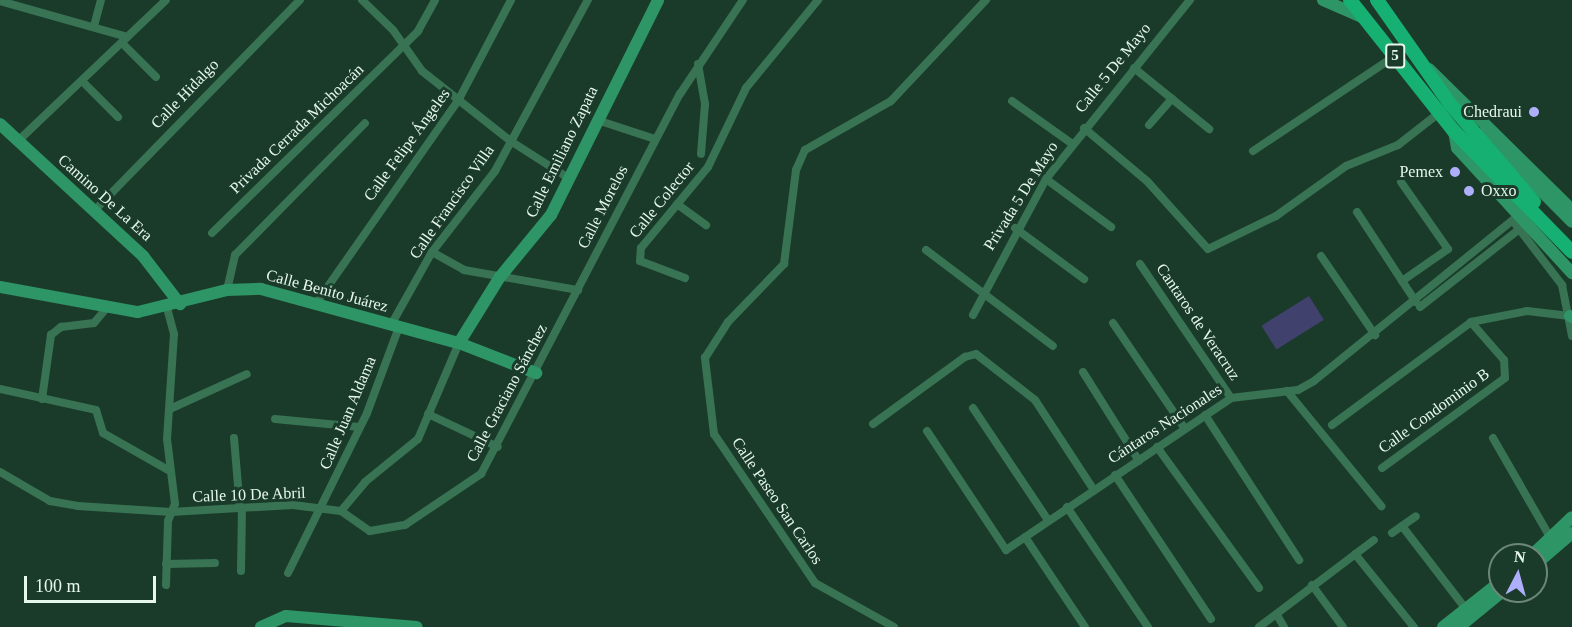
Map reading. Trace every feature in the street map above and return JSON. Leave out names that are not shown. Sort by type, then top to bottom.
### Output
[{"type":"main road","name":"5","points":[[1350,0],[1395,56],[1572,241]]},
{"type":"main road","name":"5","points":[[1377,0],[1429,69],[1454,131],[1572,252]]},
{"type":"street","points":[[94,26],[101,0]]},
{"type":"street","points":[[18,141],[166,0]]},
{"type":"street","name":"Calle Hidalgo","points":[[93,212],[300,0]]},
{"type":"street","points":[[362,0],[422,72],[512,142],[570,179]]},
{"type":"street","name":"Privada Cerrada Michoacán","points":[[212,233],[403,47],[435,0]]},
{"type":"street","name":"Calle Felipe Ángeles","points":[[317,302],[458,101],[511,0]]},
{"type":"street","name":"Calle Francisco Villa","points":[[395,326],[432,252],[512,142],[588,0]]},
{"type":"street","name":"Calle Emiliano Zapata","points":[[341,511],[365,482],[418,439],[459,343],[500,277],[543,230],[658,0]]},
{"type":"street","name":"Calle Morelos","points":[[578,290],[655,139],[698,64],[742,0]]},
{"type":"street","name":"Calle Colector","points":[[685,278],[638,257],[711,162],[746,88],[818,0]]},
{"type":"street","name":"Calle Paseo San Carlos","points":[[894,627],[815,583],[714,434],[705,358],[728,322],[784,264],[796,170],[805,150],[891,101],[986,0]]},
{"type":"street","name":"Calle 5 De Mayo","points":[[1084,128],[1190,0]]},
{"type":"street","points":[[1323,0],[1362,17]]},
{"type":"street","points":[[0,1],[94,26],[124,40],[156,78]]},
{"type":"street","points":[[1253,151],[1395,56]]},
{"type":"street","points":[[698,64],[705,104],[701,154]]},
{"type":"street","points":[[1134,68],[1209,129]]},
{"type":"street","points":[[1429,69],[1455,90],[1572,210]]},
{"type":"street","points":[[82,81],[118,117]]},
{"type":"street","points":[[1455,90],[1459,106],[1572,222]]},
{"type":"street","points":[[1149,125],[1172,99]]},
{"type":"street","points":[[1012,101],[1071,143]]},
{"type":"street","points":[[1084,128],[1147,181],[1203,247],[1230,242],[1346,166],[1419,132],[1444,109]]},
{"type":"street","points":[[597,120],[655,139]]},
{"type":"street","points":[[227,290],[235,255],[365,123]]},
{"type":"street","name":"Camino De La Era","points":[[0,124],[93,212],[143,255],[180,303]]},
{"type":"street","name":"Privada 5 De Mayo","points":[[973,315],[1015,228],[1046,179],[1084,128]]},
{"type":"street","points":[[1454,131],[1457,148],[1520,222],[1572,273]]},
{"type":"street","points":[[1046,179],[1111,227]]},
{"type":"street","points":[[1401,182],[1448,249],[1402,281]]},
{"type":"street","points":[[677,204],[706,225]]},
{"type":"street","points":[[1357,212],[1420,307]]},
{"type":"street","points":[[1413,299],[1520,222]]},
{"type":"street","points":[[1408,308],[1420,307],[1520,222]]},
{"type":"street","points":[[1520,222],[1562,285],[1571,317],[1572,336]]},
{"type":"street","points":[[1015,228],[1084,279]]},
{"type":"street","points":[[926,250],[1053,346]]},
{"type":"street","points":[[432,252],[465,270],[578,290]]},
{"type":"street","points":[[1321,256],[1375,335]]},
{"type":"street","name":"Cantaros de Veracruz","points":[[1140,264],[1231,398]]},
{"type":"street","name":"Calle Benito Juárez","points":[[0,287],[105,310],[166,307],[227,290],[261,289],[317,302],[459,343],[536,373]]},
{"type":"street","name":"Calle Graciano Sánchez","points":[[385,531],[405,525],[482,474],[578,290]]},
{"type":"street","name":"Cántaros Nacionales","points":[[927,431],[1006,550],[1231,398],[1287,391],[1314,381],[1408,308],[1413,299]]},
{"type":"street","name":"Calle 10 De Abril","points":[[166,307],[174,334],[172,408],[167,439],[171,512],[241,508],[323,508],[341,511],[370,531],[385,531]]},
{"type":"street","points":[[42,399],[51,335],[61,327],[94,323],[105,310]]},
{"type":"street","points":[[1332,425],[1471,322],[1527,311],[1571,317]]},
{"type":"street","name":"Calle Condominio B","points":[[1382,468],[1505,378],[1504,360],[1471,322]]},
{"type":"street","points":[[1113,323],[1185,429]]},
{"type":"street","name":"Calle Juan Aldama","points":[[288,573],[323,508],[360,427],[395,326]]},
{"type":"street","points":[[873,424],[965,357],[976,354],[1035,400],[1094,490]]},
{"type":"street","points":[[1083,372],[1139,460]]},
{"type":"street","points":[[172,408],[247,374]]},
{"type":"street","points":[[0,389],[96,410],[103,433],[170,471]]},
{"type":"street","points":[[1287,391],[1316,432],[1381,506]]},
{"type":"street","points":[[973,408],[1048,520]]},
{"type":"street","points":[[428,414],[498,447]]},
{"type":"street","points":[[1205,415],[1299,560]]},
{"type":"street","points":[[275,419],[360,427]]},
{"type":"street","points":[[234,438],[241,508],[241,571]]},
{"type":"street","points":[[1493,438],[1551,539]]},
{"type":"street","points":[[1157,447],[1259,588]]},
{"type":"street","points":[[0,472],[50,501],[78,506],[171,512],[166,585]]},
{"type":"street","points":[[1115,475],[1211,619]]},
{"type":"street","points":[[1068,507],[1148,627]]},
{"type":"street","points":[[1392,533],[1416,516]]},
{"type":"street","points":[[1546,543],[1572,517]]},
{"type":"street","points":[[1402,526],[1466,609]]},
{"type":"street","points":[[1548,554],[1572,533]]},
{"type":"street","points":[[1025,537],[1085,627]]},
{"type":"street","points":[[1259,627],[1374,540]]},
{"type":"street","points":[[1355,554],[1414,627]]},
{"type":"street","points":[[166,564],[215,563]]},
{"type":"street","points":[[1312,585],[1343,627]]},
{"type":"street","points":[[1443,627],[1488,592]]},
{"type":"street","points":[[1459,627],[1488,603]]},
{"type":"street","points":[[1277,615],[1284,627]]},
{"type":"street","points":[[261,627],[286,616],[345,623],[417,627]]},
{"type":"shaded area","points":[[1309,296],[1324,320],[1276,349],[1262,326]]},
{"type":"place","name":"Chedraui","points":[[1534,112]]},
{"type":"place","name":"Pemex","points":[[1455,172]]},
{"type":"place","name":"Oxxo","points":[[1469,191]]}]
